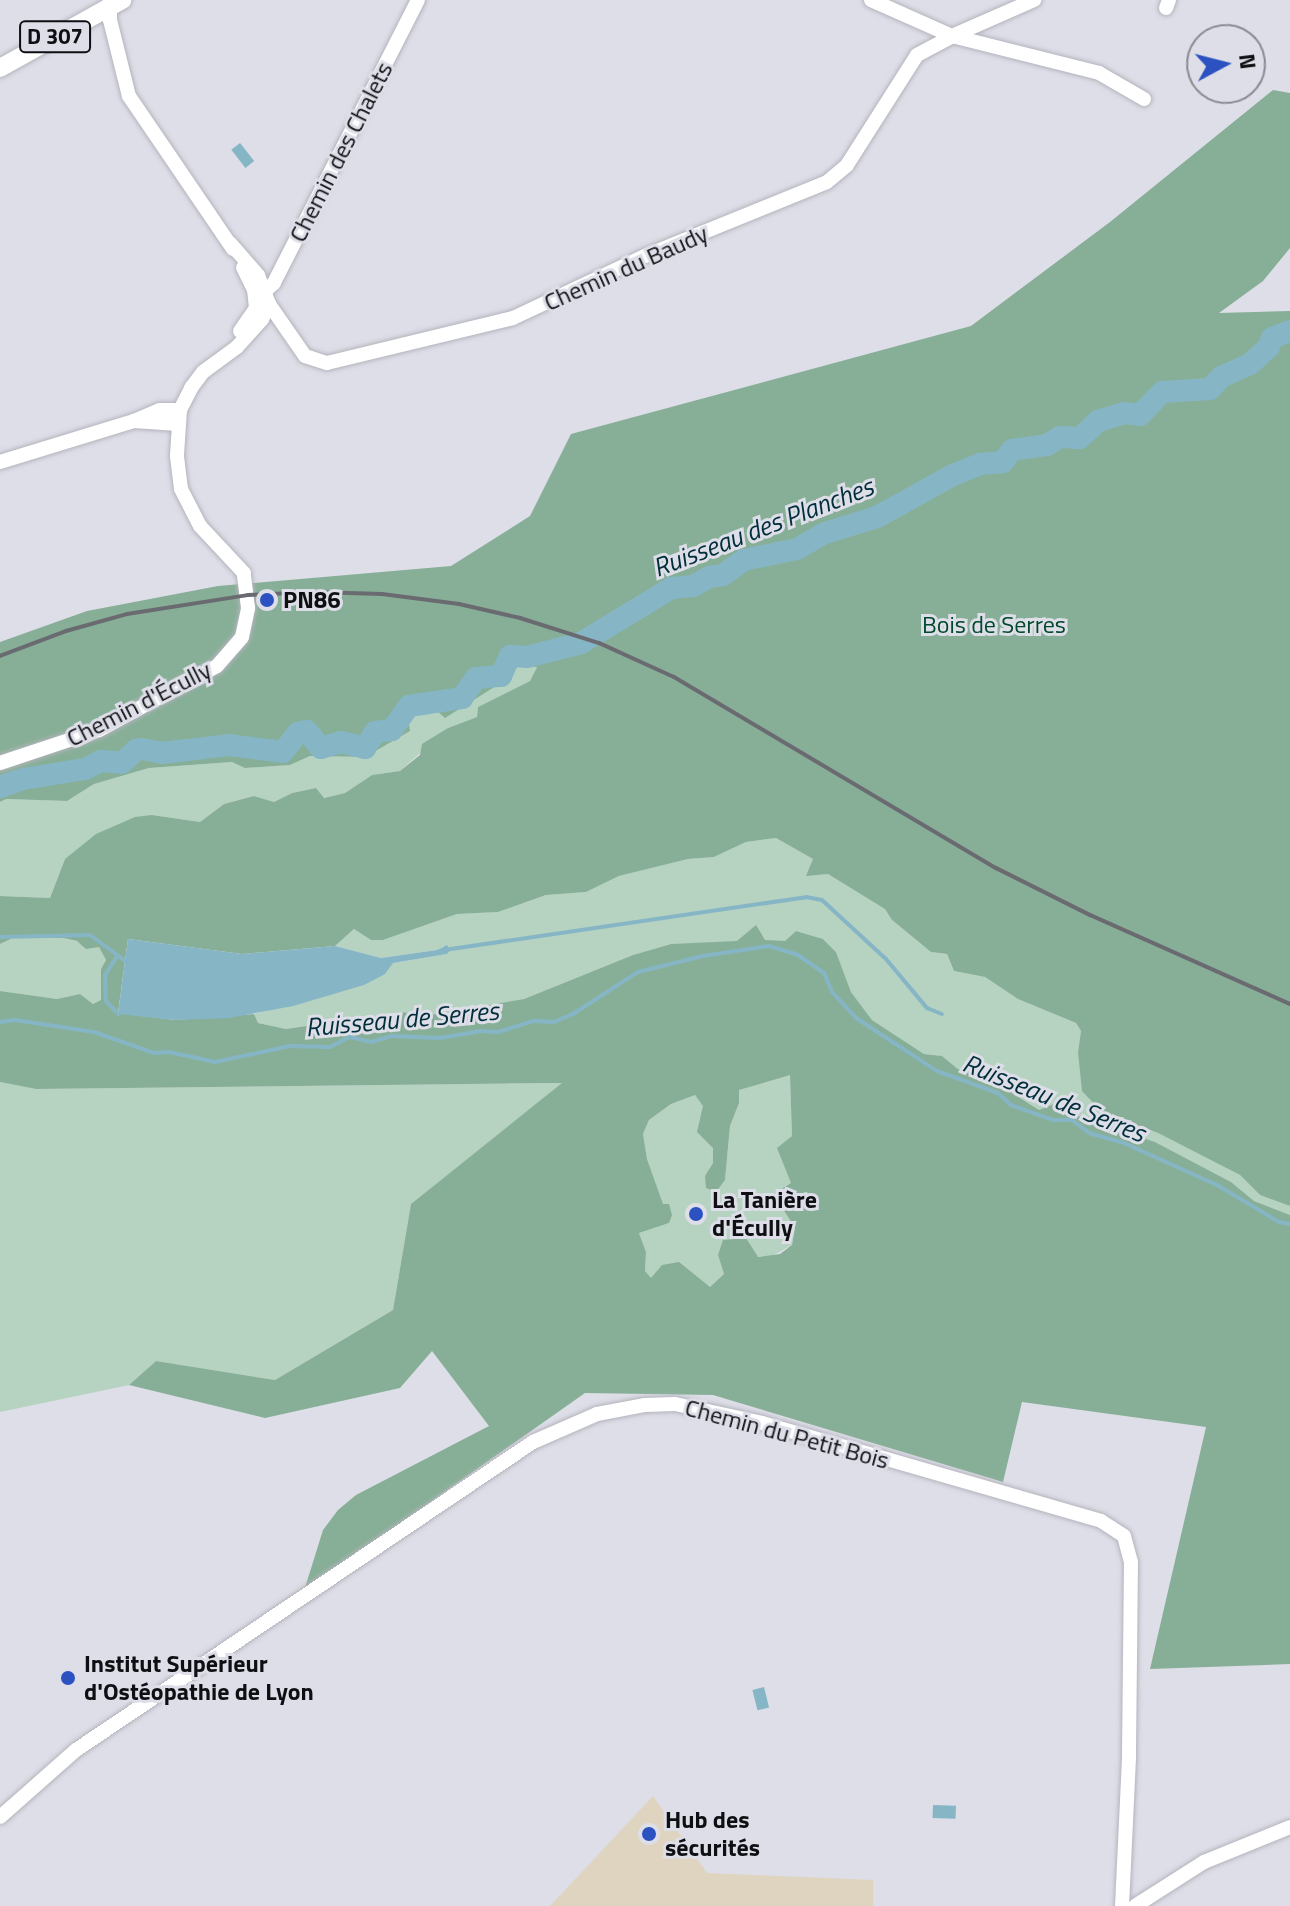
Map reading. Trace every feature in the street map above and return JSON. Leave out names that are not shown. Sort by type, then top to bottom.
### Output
[{"type":"main road","name":"D 307","points":[[0,68],[114,2]]},
{"type":"street","name":"Chemin des Chalets","points":[[264,298],[418,0]]},
{"type":"street","points":[[871,0],[952,36],[1099,73],[1144,99]]},
{"type":"street","name":"Chemin du Baudy","points":[[264,298],[305,356],[327,363],[513,318],[645,256],[827,182],[847,165],[917,55],[1034,0]]},
{"type":"street","points":[[0,462],[134,421],[160,410],[179,417],[191,388],[218,360],[264,298],[129,96],[110,20],[114,2]]},
{"type":"street","name":"Chemin d'Écully","points":[[0,763],[99,730],[217,666],[239,643],[248,616],[244,573],[200,526],[179,479],[179,417]]},
{"type":"street","name":"Chemin du Petit Bois","points":[[0,1817],[76,1750],[533,1442],[559,1428],[597,1414],[645,1405],[708,1409],[1101,1521],[1124,1536],[1130,1551],[1131,1576],[1129,1774],[1122,1906]]},
{"type":"street","points":[[1135,1906],[1204,1862],[1290,1827]]},
{"type":"shaded area","name":"Hub des sécurités","points":[[653,1796],[707,1873],[873,1880],[873,1906],[550,1906]]},
{"type":"green space","name":"Bois de Serres","points":[[1273,90],[1290,93],[1290,248],[1263,281],[1219,313],[1290,311],[1290,1206],[1260,1195],[1240,1175],[1158,1133],[1102,1112],[1082,1091],[1078,1052],[1081,1031],[1076,1023],[1018,999],[985,977],[954,971],[947,954],[931,952],[892,920],[885,909],[828,874],[806,876],[813,859],[776,838],[746,842],[714,857],[688,859],[619,876],[586,892],[546,895],[498,912],[457,914],[383,940],[371,940],[354,929],[335,946],[242,954],[128,939],[118,1013],[175,1020],[254,1014],[258,1023],[286,1029],[403,1012],[424,1016],[524,999],[633,955],[671,944],[737,941],[756,925],[765,940],[785,941],[796,931],[823,939],[836,952],[851,992],[872,1020],[924,1054],[942,1056],[958,1069],[1001,1086],[1039,1110],[1059,1102],[1075,1115],[1155,1142],[1231,1182],[1254,1201],[1290,1215],[1290,1664],[1150,1669],[1206,1427],[1022,1402],[1003,1482],[713,1395],[585,1393],[304,1591],[323,1530],[338,1510],[356,1495],[489,1426],[432,1351],[400,1388],[265,1418],[129,1385],[156,1361],[275,1380],[393,1310],[411,1204],[562,1083],[36,1089],[0,1082],[0,991],[57,999],[80,994],[93,1004],[101,1000],[101,969],[106,960],[99,947],[86,949],[77,941],[63,938],[15,937],[0,944],[0,896],[50,898],[65,859],[96,834],[135,817],[152,815],[200,822],[224,804],[254,796],[274,802],[292,793],[316,788],[324,798],[345,793],[372,775],[400,771],[420,755],[422,744],[448,728],[477,717],[478,707],[530,681],[537,667],[514,666],[507,679],[445,718],[435,709],[421,710],[408,718],[410,731],[365,757],[310,756],[290,765],[245,768],[232,762],[149,768],[94,784],[67,801],[6,799],[0,802],[0,642],[87,611],[218,586],[451,566],[530,516],[571,434],[971,326],[1110,222],[1256,104],[1266,104],[1266,96]],"holes":[[[790,1075],[792,1136],[777,1148],[791,1183],[783,1188],[783,1209],[795,1228],[792,1245],[780,1254],[758,1257],[746,1238],[723,1240],[718,1255],[724,1274],[710,1287],[679,1262],[662,1265],[651,1278],[645,1271],[646,1252],[639,1233],[669,1223],[672,1215],[669,1204],[663,1204],[647,1159],[643,1134],[649,1120],[671,1104],[695,1095],[703,1106],[697,1132],[713,1148],[713,1163],[705,1176],[706,1188],[716,1192],[725,1180],[730,1126],[739,1103],[739,1090]]]},
{"type":"green space","points":[[526,664],[537,667],[530,681],[478,707],[477,717],[448,728],[400,771],[372,775],[345,793],[323,798],[316,788],[292,793],[274,802],[254,796],[224,804],[200,822],[152,815],[65,859],[50,898],[0,896],[0,802],[6,799],[67,801],[94,784],[149,768],[232,762],[246,768],[290,765],[310,756],[365,757],[421,710],[435,709],[514,666]]},
{"type":"green space","points":[[776,838],[813,859],[807,875],[828,874],[886,909],[892,920],[931,952],[947,954],[954,971],[985,977],[1018,999],[1076,1023],[1081,1031],[1078,1052],[1102,1112],[1158,1133],[1240,1175],[1260,1195],[1290,1206],[1290,1215],[1254,1201],[1231,1182],[1155,1142],[1075,1115],[1059,1102],[1039,1111],[1001,1086],[958,1069],[942,1056],[924,1054],[872,1020],[851,992],[836,952],[823,939],[796,931],[785,941],[671,944],[633,955],[524,999],[464,1011],[424,1016],[403,1012],[286,1029],[258,1023],[254,1014],[364,985],[393,963],[447,954],[444,946],[437,950],[381,958],[335,946],[354,929],[371,940],[383,940],[457,914],[498,912],[546,895],[586,892],[619,876],[688,859],[714,857],[746,842]]},
{"type":"green space","points":[[15,937],[63,938],[99,947],[106,960],[101,969],[101,1000],[93,1004],[80,994],[57,999],[0,991],[0,944]]},
{"type":"green space","points":[[790,1074],[792,1136],[778,1148],[791,1183],[783,1188],[783,1209],[795,1228],[792,1245],[770,1257],[718,1255],[724,1274],[710,1287],[651,1279],[645,1271],[646,1252],[639,1233],[669,1223],[647,1159],[643,1134],[649,1120],[671,1104],[695,1095],[703,1105],[713,1148],[713,1163],[705,1177],[725,1180],[730,1126],[739,1103],[739,1090]]},
{"type":"green space","points":[[0,1082],[36,1089],[563,1083],[411,1204],[393,1310],[275,1380],[156,1361],[129,1385],[0,1412]]},
{"type":"water","points":[[240,143],[254,161],[245,168],[231,150]]},
{"type":"water","points":[[128,939],[242,954],[335,946],[381,958],[437,950],[447,945],[450,950],[447,954],[393,963],[385,974],[364,985],[293,1006],[229,1018],[175,1020],[118,1014]]},
{"type":"water","points":[[764,1687],[769,1707],[757,1710],[752,1690]]},
{"type":"water","points":[[933,1805],[956,1806],[956,1819],[933,1818]]},
{"type":"waterway","name":"Ruisseau des Planches","points":[[0,787],[23,779],[85,769],[101,761],[122,763],[136,750],[142,749],[162,753],[229,745],[283,752],[298,733],[307,731],[321,748],[341,742],[365,748],[375,732],[392,730],[409,706],[462,698],[476,678],[501,676],[510,656],[527,657],[581,643],[671,588],[693,586],[709,577],[723,575],[744,560],[797,549],[825,533],[877,517],[953,475],[980,464],[1003,462],[1012,450],[1047,445],[1060,437],[1080,438],[1098,421],[1124,413],[1140,415],[1162,392],[1210,389],[1221,377],[1250,364],[1269,347],[1272,338],[1290,331]]},
{"type":"waterway","points":[[444,950],[806,897],[822,900],[886,959],[927,1008],[942,1014]]},
{"type":"waterway","points":[[0,937],[90,935],[128,963]]},
{"type":"waterway","name":"Ruisseau de Serres","points":[[0,1022],[15,1020],[94,1032],[154,1053],[169,1052],[215,1062],[290,1046],[330,1047],[350,1037],[371,1042],[392,1036],[440,1038],[480,1031],[498,1032],[534,1021],[554,1022],[573,1014],[638,972],[703,956],[769,946],[798,955],[824,973],[832,992],[856,1018],[937,1071],[998,1093],[1011,1105],[1053,1120],[1072,1120],[1089,1133],[1124,1143],[1217,1185],[1279,1222],[1290,1224]]},
{"type":"waterway","points":[[116,958],[105,975],[106,1001],[118,1014]]},
{"type":"railway","points":[[0,656],[66,631],[127,614],[248,595],[315,592],[382,594],[459,604],[520,618],[599,643],[674,677],[996,868],[1090,915],[1290,1004]]},
{"type":"place","name":"PN86","points":[[267,600]]},
{"type":"place","name":"La Tanière d'Écully","points":[[696,1214]]},
{"type":"place","name":"Institut Supérieur d'Ostéopathie de Lyon","points":[[68,1678]]},
{"type":"place","name":"Hub des sécurités","points":[[649,1834]]}]
